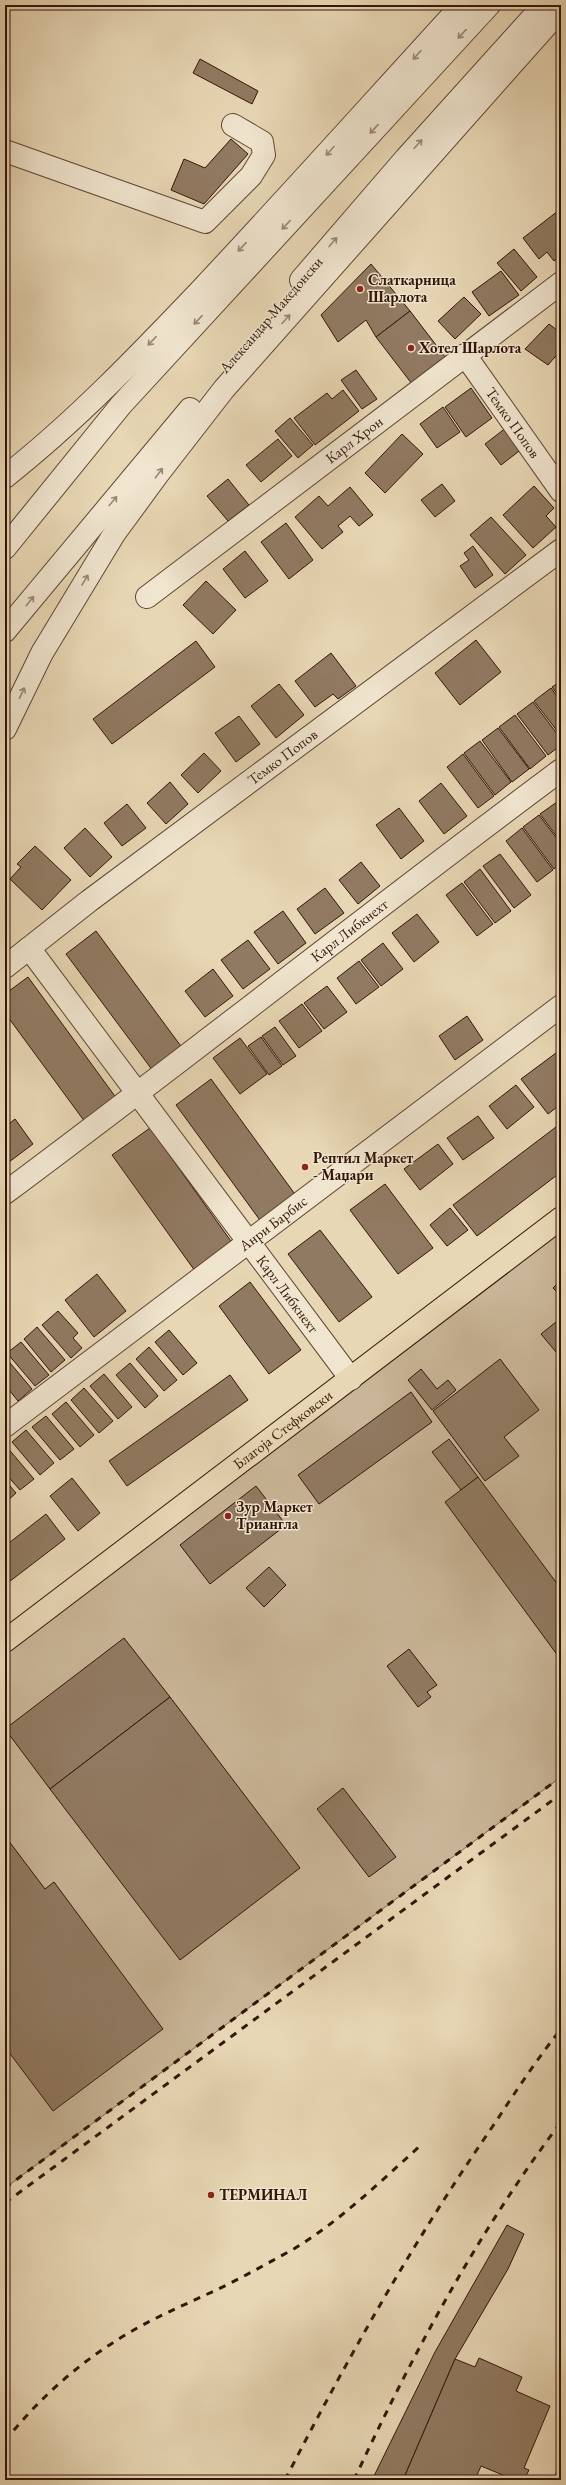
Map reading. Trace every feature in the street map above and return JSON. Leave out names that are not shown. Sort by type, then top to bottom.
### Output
[{"type":"main road","name":"Благоја Стефковски","points":[[5,1641],[561,1218]]},
{"type":"street","points":[[5,477],[35,454],[124,370],[251,237],[462,5]]},
{"type":"street","points":[[5,548],[121,405],[489,5]]},
{"type":"street","name":"Александар Македонски","points":[[5,631],[68,553],[406,158],[544,5]]},
{"type":"street","points":[[5,729],[50,640],[114,534],[224,389],[561,9]]},
{"type":"street","points":[[5,150],[205,222],[251,176],[264,155],[262,142],[233,125]]},
{"type":"street","name":"Карл Хрон","points":[[147,597],[561,283]]},
{"type":"street","name":"Темко Попов","points":[[465,355],[561,490]]},
{"type":"street","name":"Темко Попов","points":[[5,967],[561,550]]},
{"type":"street","name":"Карл Либкнехт","points":[[5,1193],[139,1094],[382,904],[561,770]]},
{"type":"street","name":"Карл Либкнехт","points":[[29,948],[351,1379]]},
{"type":"street","name":"Анри Барбис","points":[[5,1426],[561,1006]]},
{"type":"shaded area","points":[[561,1219],[561,1777],[5,2188],[5,1648]]},
{"type":"building","points":[[200,59],[258,91],[252,104],[193,73]]},
{"type":"building","points":[[231,139],[248,154],[204,204],[171,190],[184,159],[205,168]]},
{"type":"building","points":[[558,211],[561,215],[561,255],[554,261],[547,252],[539,259],[523,238]]},
{"type":"building","points":[[514,249],[537,277],[521,291],[497,263]]},
{"type":"building","points":[[371,264],[410,311],[376,337],[366,320],[338,342],[321,315]]},
{"type":"building","points":[[501,271],[519,295],[489,316],[472,292]]},
{"type":"building","points":[[464,297],[481,314],[455,339],[438,321]]},
{"type":"building","name":"Хотел Шарлота","points":[[410,311],[446,358],[412,384],[376,337]]},
{"type":"building","points":[[549,324],[561,333],[561,350],[548,365],[525,349]]},
{"type":"building","points":[[356,370],[377,399],[362,409],[341,380]]},
{"type":"building","points":[[471,388],[492,418],[466,437],[445,407]]},
{"type":"building","points":[[343,390],[359,411],[315,445],[294,418],[327,393],[332,399]]},
{"type":"building","points":[[443,407],[460,432],[437,448],[420,424]]},
{"type":"building","points":[[290,418],[313,445],[298,458],[275,431]]},
{"type":"building","points":[[511,424],[527,445],[501,465],[485,444]]},
{"type":"building","points":[[402,434],[423,454],[385,493],[365,473]]},
{"type":"building","points":[[278,439],[292,456],[261,482],[246,465]]},
{"type":"building","points":[[228,479],[249,505],[228,521],[207,496]]},
{"type":"building","points":[[442,484],[455,501],[435,517],[421,500]]},
{"type":"building","points":[[534,486],[554,508],[546,516],[556,527],[533,548],[503,515]]},
{"type":"building","points":[[350,487],[373,515],[359,526],[350,516],[338,526],[343,532],[322,549],[295,517],[319,496],[328,506]]},
{"type":"building","points":[[491,517],[526,555],[505,574],[470,535]]},
{"type":"building","points":[[286,523],[313,560],[289,579],[261,542]]},
{"type":"building","points":[[473,546],[493,575],[475,588],[460,566],[469,560],[464,553]]},
{"type":"building","points":[[245,551],[268,581],[245,598],[223,569]]},
{"type":"building","points":[[206,581],[236,610],[213,634],[183,605]]},
{"type":"building","points":[[476,640],[501,672],[460,705],[435,673]]},
{"type":"building","points":[[196,641],[215,667],[112,744],[93,719]]},
{"type":"building","points":[[331,653],[356,686],[338,699],[333,694],[315,707],[295,681]]},
{"type":"building","points":[[561,681],[561,699],[552,687]]},
{"type":"building","points":[[279,684],[304,715],[276,738],[251,706]]},
{"type":"building","points":[[551,688],[561,702],[561,736],[534,701]]},
{"type":"building","points":[[533,702],[561,739],[561,745],[548,755],[517,714]]},
{"type":"building","points":[[515,715],[546,756],[530,769],[499,727]]},
{"type":"building","points":[[239,716],[260,744],[236,762],[215,733]]},
{"type":"building","points":[[498,728],[529,769],[512,782],[482,740]]},
{"type":"building","points":[[480,741],[511,782],[495,795],[464,753]]},
{"type":"building","points":[[204,753],[221,771],[198,793],[181,775]]},
{"type":"building","points":[[463,754],[494,796],[478,808],[447,767]]},
{"type":"building","points":[[170,782],[188,804],[166,824],[147,803]]},
{"type":"building","points":[[441,783],[467,816],[444,834],[419,801]]},
{"type":"building","points":[[557,802],[561,808],[561,842],[540,814]]},
{"type":"building","points":[[127,804],[146,828],[122,846],[104,823]]},
{"type":"building","points":[[399,808],[424,841],[401,859],[376,825]]},
{"type":"building","points":[[539,815],[561,844],[561,863],[554,869],[523,827]]},
{"type":"building","points":[[85,828],[112,857],[90,877],[64,848]]},
{"type":"building","points":[[522,828],[553,870],[537,882],[506,841]]},
{"type":"building","points":[[35,846],[71,880],[42,910],[10,879],[21,867],[17,864]]},
{"type":"building","points":[[500,854],[531,895],[514,908],[483,866]]},
{"type":"building","points":[[361,862],[380,886],[358,904],[339,880]]},
{"type":"building","points":[[480,869],[511,911],[495,923],[464,882]]},
{"type":"building","points":[[462,883],[493,924],[477,936],[446,895]]},
{"type":"building","points":[[325,888],[344,913],[315,934],[297,909]]},
{"type":"building","points":[[283,911],[306,943],[278,964],[254,932]]},
{"type":"building","points":[[417,914],[439,942],[414,962],[392,933]]},
{"type":"building","points":[[96,931],[183,1049],[153,1071],[66,954]]},
{"type":"building","points":[[248,940],[270,969],[243,989],[221,960]]},
{"type":"building","points":[[383,943],[403,969],[381,986],[361,960]]},
{"type":"building","points":[[359,961],[379,987],[356,1004],[337,978]]},
{"type":"building","points":[[213,969],[233,996],[205,1017],[185,991]]},
{"type":"building","points":[[28,977],[117,1099],[85,1122],[5,1013],[5,994]]},
{"type":"building","points":[[327,986],[347,1012],[324,1029],[304,1003]]},
{"type":"building","points":[[302,1004],[322,1031],[299,1048],[279,1021]]},
{"type":"building","points":[[467,1016],[483,1040],[455,1060],[439,1036]]},
{"type":"building","points":[[275,1027],[296,1056],[283,1065],[262,1036]]},
{"type":"building","points":[[261,1037],[282,1066],[269,1075],[248,1046]]},
{"type":"building","points":[[240,1038],[267,1074],[240,1094],[213,1058]]},
{"type":"building","points":[[556,1053],[561,1060],[561,1104],[548,1114],[521,1079]]},
{"type":"building","points":[[211,1079],[297,1197],[262,1223],[176,1105]]},
{"type":"building","points":[[516,1085],[534,1107],[507,1129],[489,1106]]},
{"type":"building","points":[[478,1116],[494,1138],[463,1160],[447,1138]]},
{"type":"building","points":[[15,1119],[33,1144],[5,1165],[5,1127]]},
{"type":"building","points":[[556,1127],[561,1134],[561,1172],[477,1236],[453,1205]]},
{"type":"building","points":[[150,1128],[233,1244],[195,1271],[112,1155]]},
{"type":"building","points":[[438,1144],[453,1164],[420,1190],[404,1169]]},
{"type":"building","points":[[385,1184],[433,1248],[398,1274],[350,1210]]},
{"type":"building","points":[[450,1208],[468,1230],[447,1246],[430,1225]]},
{"type":"building","points":[[320,1230],[372,1297],[339,1322],[288,1254]]},
{"type":"building","points":[[97,1274],[126,1311],[94,1337],[65,1300]]},
{"type":"building","points":[[561,1280],[561,1296],[553,1288]]},
{"type":"building","points":[[250,1282],[301,1350],[269,1374],[219,1306]]},
{"type":"building","points":[[58,1311],[78,1333],[73,1338],[82,1348],[71,1358],[42,1325]]},
{"type":"building","points":[[561,1318],[561,1358],[541,1334]]},
{"type":"building","points":[[37,1327],[65,1360],[51,1372],[24,1339]]},
{"type":"building","points":[[169,1330],[197,1363],[183,1375],[155,1342]]},
{"type":"building","points":[[21,1342],[49,1375],[35,1386],[7,1353]]},
{"type":"building","points":[[149,1347],[177,1380],[164,1391],[136,1359]]},
{"type":"building","points":[[5,1357],[32,1389],[18,1401],[5,1385]]},
{"type":"building","points":[[500,1359],[539,1410],[504,1437],[519,1456],[485,1481],[433,1411]]},
{"type":"building","points":[[130,1363],[158,1396],[145,1408],[116,1375]]},
{"type":"building","points":[[421,1369],[437,1389],[448,1380],[456,1390],[432,1410],[408,1380]]},
{"type":"building","points":[[104,1374],[132,1407],[118,1419],[90,1386]]},
{"type":"building","points":[[230,1375],[248,1400],[127,1486],[109,1461]]},
{"type":"building","points":[[84,1388],[113,1421],[99,1433],[71,1400]]},
{"type":"building","points":[[411,1392],[432,1422],[319,1504],[298,1475]]},
{"type":"building","points":[[66,1402],[94,1435],[80,1447],[52,1414]]},
{"type":"building","points":[[46,1416],[74,1449],[60,1460],[32,1427]]},
{"type":"building","points":[[26,1430],[54,1463],[40,1475],[12,1442]]},
{"type":"building","points":[[449,1439],[478,1477],[461,1490],[432,1452]]},
{"type":"building","points":[[6,1446],[34,1479],[20,1490],[5,1473]]},
{"type":"building","points":[[478,1477],[561,1589],[561,1660],[445,1502]]},
{"type":"building","points":[[72,1478],[100,1513],[78,1531],[50,1496]]},
{"type":"building","points":[[5,1480],[16,1493],[5,1503]]},
{"type":"building","points":[[256,1486],[286,1525],[210,1584],[180,1545]]},
{"type":"building","points":[[46,1514],[65,1539],[5,1585],[5,1546]]},
{"type":"building","points":[[269,1567],[286,1585],[264,1607],[246,1588]]},
{"type":"building","points":[[124,1638],[170,1697],[50,1789],[5,1729]]},
{"type":"building","points":[[409,1649],[437,1685],[427,1692],[431,1697],[418,1707],[387,1666]]},
{"type":"building","points":[[170,1697],[300,1868],[180,1960],[50,1789]]},
{"type":"building","points":[[343,1788],[396,1857],[369,1877],[317,1809]]},
{"type":"building","points":[[5,1836],[45,1889],[54,1882],[163,2029],[53,2111],[5,2047]]},
{"type":"building","points":[[507,2225],[524,2234],[508,2269],[455,2359],[403,2480],[372,2480],[435,2352]]},
{"type":"building","points":[[479,2358],[522,2377],[516,2391],[550,2406],[524,2468],[529,2470],[524,2480],[515,2480],[481,2466],[475,2480],[403,2480],[455,2359],[475,2367]]},
{"type":"building","points":[[561,2463],[561,2480],[553,2480]]},
{"type":"railway","points":[[5,2188],[561,1777]]},
{"type":"railway","points":[[5,2203],[561,1794]]},
{"type":"railway","points":[[285,2480],[333,2388],[410,2254],[466,2166],[527,2075],[561,2029]]},
{"type":"railway","points":[[354,2480],[399,2387],[448,2295],[502,2207],[561,2122]]},
{"type":"railway","points":[[5,2441],[29,2413],[55,2387],[99,2352],[138,2327],[234,2282],[292,2250],[326,2227],[359,2201],[421,2145]]},
{"type":"place","name":"Слаткарница Шарлота","points":[[360,289]]},
{"type":"place","name":"Хотел Шарлота","points":[[411,348]]},
{"type":"place","name":"Рептил Маркет - Маџари","points":[[305,1167]]},
{"type":"place","name":"Зур Маркет Триангла","points":[[228,1516]]},
{"type":"place","name":"ТЕРМИНАЛ","points":[[211,2195]]}]
